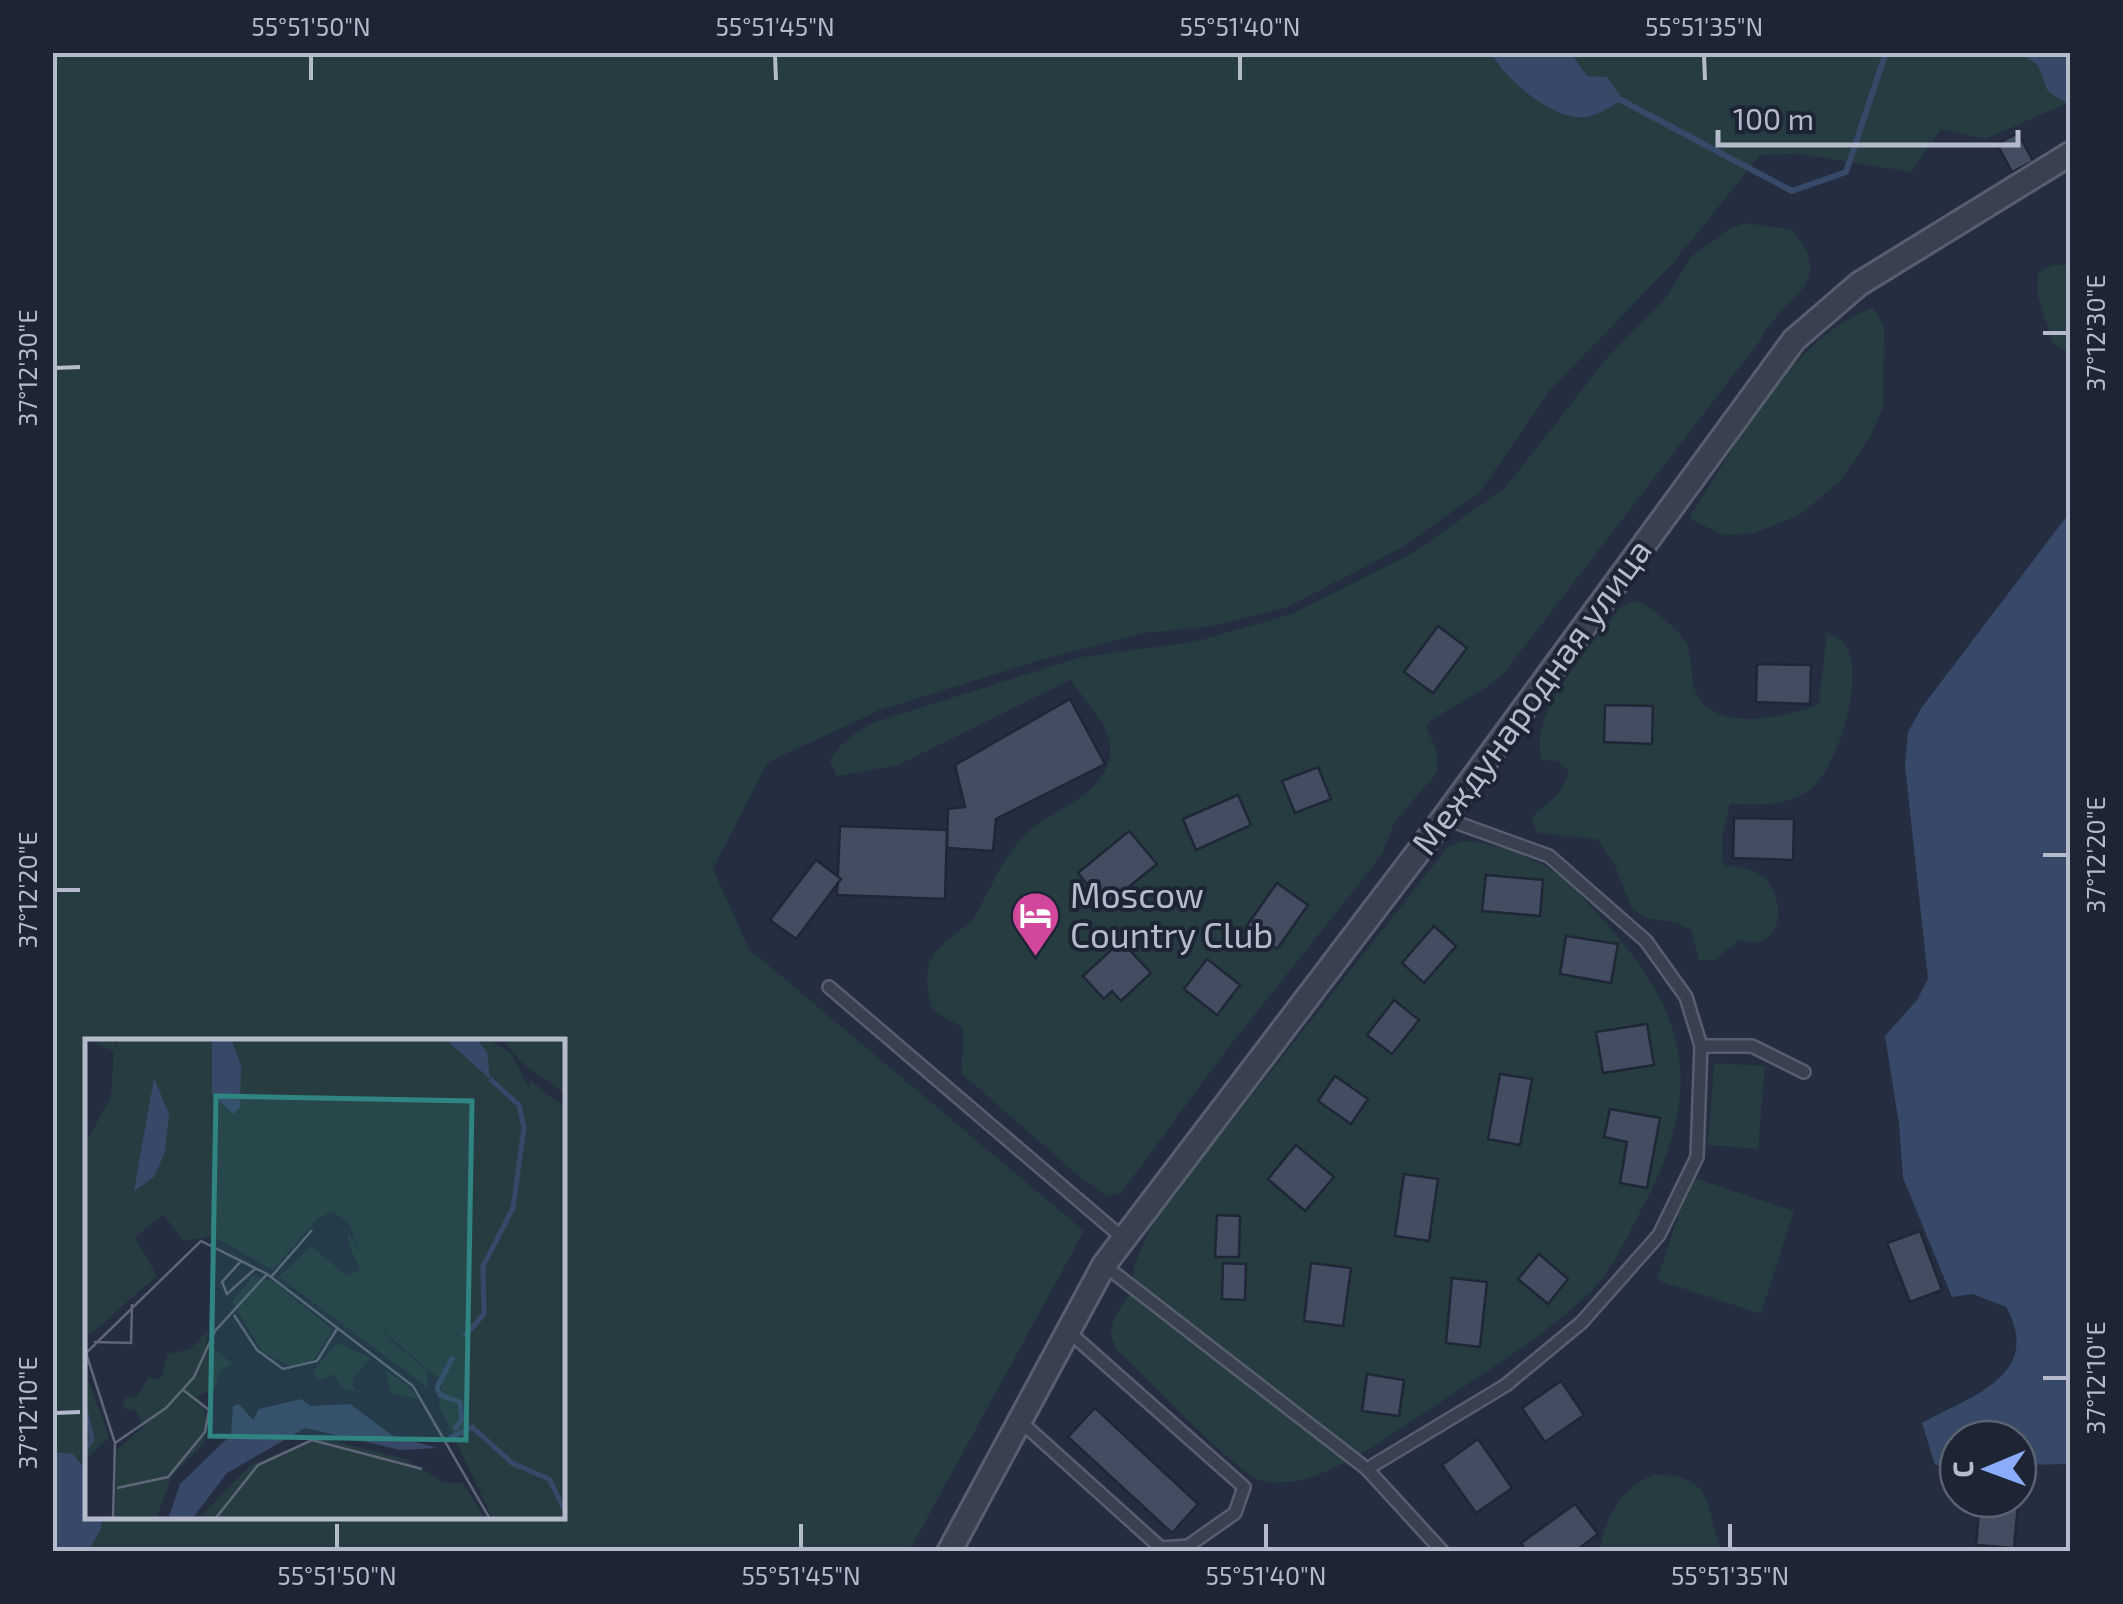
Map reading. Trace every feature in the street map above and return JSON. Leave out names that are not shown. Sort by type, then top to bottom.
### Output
[{"type":"street","name":"Международная улица","points":[[949,1552],[1104,1265],[1444,818],[1794,340],[1859,284],[2070,154]]},
{"type":"lane","points":[[1367,1469],[1506,1385],[1582,1322],[1658,1235],[1696,1158],[1701,1046],[1686,997],[1646,941],[1549,856],[1444,818]]},
{"type":"lane","points":[[829,987],[1124,1238]]},
{"type":"lane","points":[[1701,1046],[1752,1046],[1804,1072]]},
{"type":"lane","points":[[1104,1265],[1367,1469],[1443,1552]]},
{"type":"lane","points":[[1021,1422],[1161,1548],[1188,1546],[1234,1512],[1244,1487],[1069,1332]]},
{"type":"green space","points":[[2070,52],[2070,102],[1985,139],[1941,129],[1911,172],[1802,154],[1760,155],[1673,263],[1550,390],[1480,492],[1404,546],[1288,607],[1212,626],[1144,633],[1037,661],[877,711],[767,763],[713,869],[749,949],[1084,1231],[909,1551],[53,1552],[52,53]]},
{"type":"green space","points":[[1746,223],[1792,230],[1805,248],[1810,264],[1809,277],[1802,288],[1507,669],[1488,686],[1426,725],[1438,756],[1437,772],[1394,823],[1381,856],[1228,1048],[1121,1193],[1106,1196],[962,1074],[963,1028],[933,1010],[927,982],[932,957],[975,915],[1020,840],[1086,793],[1104,773],[1111,750],[1099,718],[1071,680],[898,765],[837,776],[830,761],[850,738],[875,722],[1081,657],[1194,642],[1292,614],[1413,553],[1506,487],[1607,358],[1667,296],[1692,256],[1731,228]]},
{"type":"green space","points":[[2052,265],[2070,265],[2070,353],[2053,343],[2038,296],[2038,273]]},
{"type":"green space","points":[[1873,308],[1884,326],[1883,408],[1869,439],[1840,481],[1801,514],[1755,533],[1724,535],[1689,518],[1767,397],[1791,369],[1816,343]]},
{"type":"green space","points":[[1637,601],[1664,618],[1685,641],[1694,687],[1702,702],[1731,717],[1769,717],[1819,704],[1827,633],[1841,640],[1849,653],[1849,708],[1836,750],[1817,783],[1787,801],[1730,804],[1722,834],[1723,865],[1748,870],[1769,883],[1777,902],[1777,923],[1766,938],[1754,942],[1740,940],[1714,960],[1699,960],[1691,930],[1677,923],[1647,918],[1632,909],[1615,865],[1597,839],[1537,833],[1532,819],[1559,793],[1569,771],[1557,761],[1542,760],[1540,741],[1553,699],[1622,606]]},
{"type":"green space","points":[[1462,841],[1510,851],[1554,872],[1590,905],[1637,962],[1659,996],[1673,1030],[1680,1064],[1680,1099],[1673,1135],[1659,1173],[1618,1255],[1599,1283],[1552,1325],[1348,1461],[1304,1479],[1263,1481],[1212,1443],[1117,1350],[1111,1335],[1113,1320],[1130,1292],[1135,1263],[1155,1218],[1448,847]]},
{"type":"green space","points":[[1714,1063],[1765,1066],[1758,1149],[1708,1145]]},
{"type":"green space","points":[[1691,1177],[1794,1211],[1761,1314],[1657,1280]]},
{"type":"green space","points":[[1654,1475],[1673,1476],[1697,1486],[1709,1505],[1720,1548],[1725,1551],[1600,1551],[1616,1505],[1632,1487]]},
{"type":"water","points":[[1491,53],[1571,53],[1587,76],[1607,77],[1623,100],[1587,117],[1560,113],[1519,86]]},
{"type":"water","points":[[2070,512],[2070,1464],[2038,1465],[2038,1419],[1938,1419],[1935,1465],[1922,1423],[1997,1380],[2016,1350],[2015,1330],[2006,1307],[1973,1294],[1952,1297],[1903,1178],[1885,1036],[1917,1000],[1928,979],[1905,765],[1908,732],[1922,707]]},
{"type":"water","points":[[53,1452],[73,1454],[85,1469],[85,1519],[103,1519],[88,1551],[53,1551]]},
{"type":"building","points":[[2018,133],[2033,161],[2012,172],[1997,144]]},
{"type":"building","points":[[1438,626],[1467,648],[1433,693],[1404,672]]},
{"type":"building","points":[[1757,664],[1811,665],[1810,704],[1756,702]]},
{"type":"building","points":[[1070,699],[1105,764],[996,819],[993,851],[947,848],[948,809],[965,807],[955,765]]},
{"type":"building","points":[[1605,705],[1653,706],[1652,744],[1604,742]]},
{"type":"building","points":[[1318,767],[1331,799],[1295,813],[1282,781]]},
{"type":"building","points":[[1238,795],[1251,825],[1196,850],[1183,819]]},
{"type":"building","points":[[1734,818],[1794,819],[1793,860],[1733,858]]},
{"type":"building","points":[[840,826],[947,830],[945,899],[837,895]]},
{"type":"building","points":[[1129,831],[1157,864],[1105,906],[1078,873]]},
{"type":"building","points":[[816,860],[841,879],[796,939],[770,920]]},
{"type":"building","points":[[1486,875],[1543,880],[1540,916],[1482,911]]},
{"type":"building","points":[[1277,883],[1308,905],[1277,949],[1246,927]]},
{"type":"building","points":[[1434,926],[1456,946],[1424,983],[1402,963]]},
{"type":"building","points":[[1566,936],[1618,944],[1611,983],[1560,974]]},
{"type":"building","points":[[1121,941],[1151,973],[1121,1001],[1112,991],[1104,999],[1083,976]]},
{"type":"building","points":[[1207,959],[1240,985],[1217,1015],[1184,989]]},
{"type":"building","points":[[1394,1000],[1419,1020],[1392,1054],[1367,1035]]},
{"type":"building","points":[[1647,1024],[1654,1065],[1603,1073],[1596,1032]]},
{"type":"building","points":[[1500,1074],[1532,1079],[1520,1145],[1488,1139]]},
{"type":"building","points":[[1335,1076],[1368,1099],[1351,1124],[1318,1101]]},
{"type":"building","points":[[1610,1109],[1660,1118],[1647,1188],[1620,1183],[1627,1142],[1604,1137]]},
{"type":"building","points":[[1296,1145],[1334,1177],[1305,1211],[1268,1179]]},
{"type":"building","points":[[1404,1174],[1438,1179],[1429,1241],[1395,1236]]},
{"type":"building","points":[[1217,1215],[1240,1216],[1239,1257],[1215,1257]]},
{"type":"building","points":[[1920,1231],[1942,1290],[1910,1302],[1887,1243]]},
{"type":"building","points":[[1539,1254],[1568,1279],[1548,1304],[1518,1279]]},
{"type":"building","points":[[1223,1263],[1246,1264],[1245,1300],[1222,1299]]},
{"type":"building","points":[[1311,1263],[1351,1268],[1343,1326],[1304,1321]]},
{"type":"building","points":[[1452,1278],[1487,1282],[1480,1347],[1446,1343]]},
{"type":"building","points":[[1367,1374],[1404,1380],[1399,1416],[1362,1411]]},
{"type":"building","points":[[1561,1381],[1584,1415],[1545,1442],[1522,1408]]},
{"type":"building","points":[[1095,1408],[1198,1504],[1172,1533],[1068,1437]]},
{"type":"building","points":[[1478,1439],[1512,1488],[1476,1513],[1442,1465]]},
{"type":"building","points":[[1575,1504],[1598,1534],[1574,1552],[1527,1552],[1521,1543]]},
{"type":"building","points":[[1978,1519],[2017,1519],[2014,1548],[1976,1545]]},
{"type":"waterway","points":[[1617,98],[1792,191],[1846,172],[1886,52]]},
{"type":"waterway","points":[[2025,52],[2062,80]]},
{"type":"waterway","points":[[2052,52],[2062,80],[2070,85]]},
{"type":"place","name":"Moscow Country Club","points":[[1035,958]]}]
